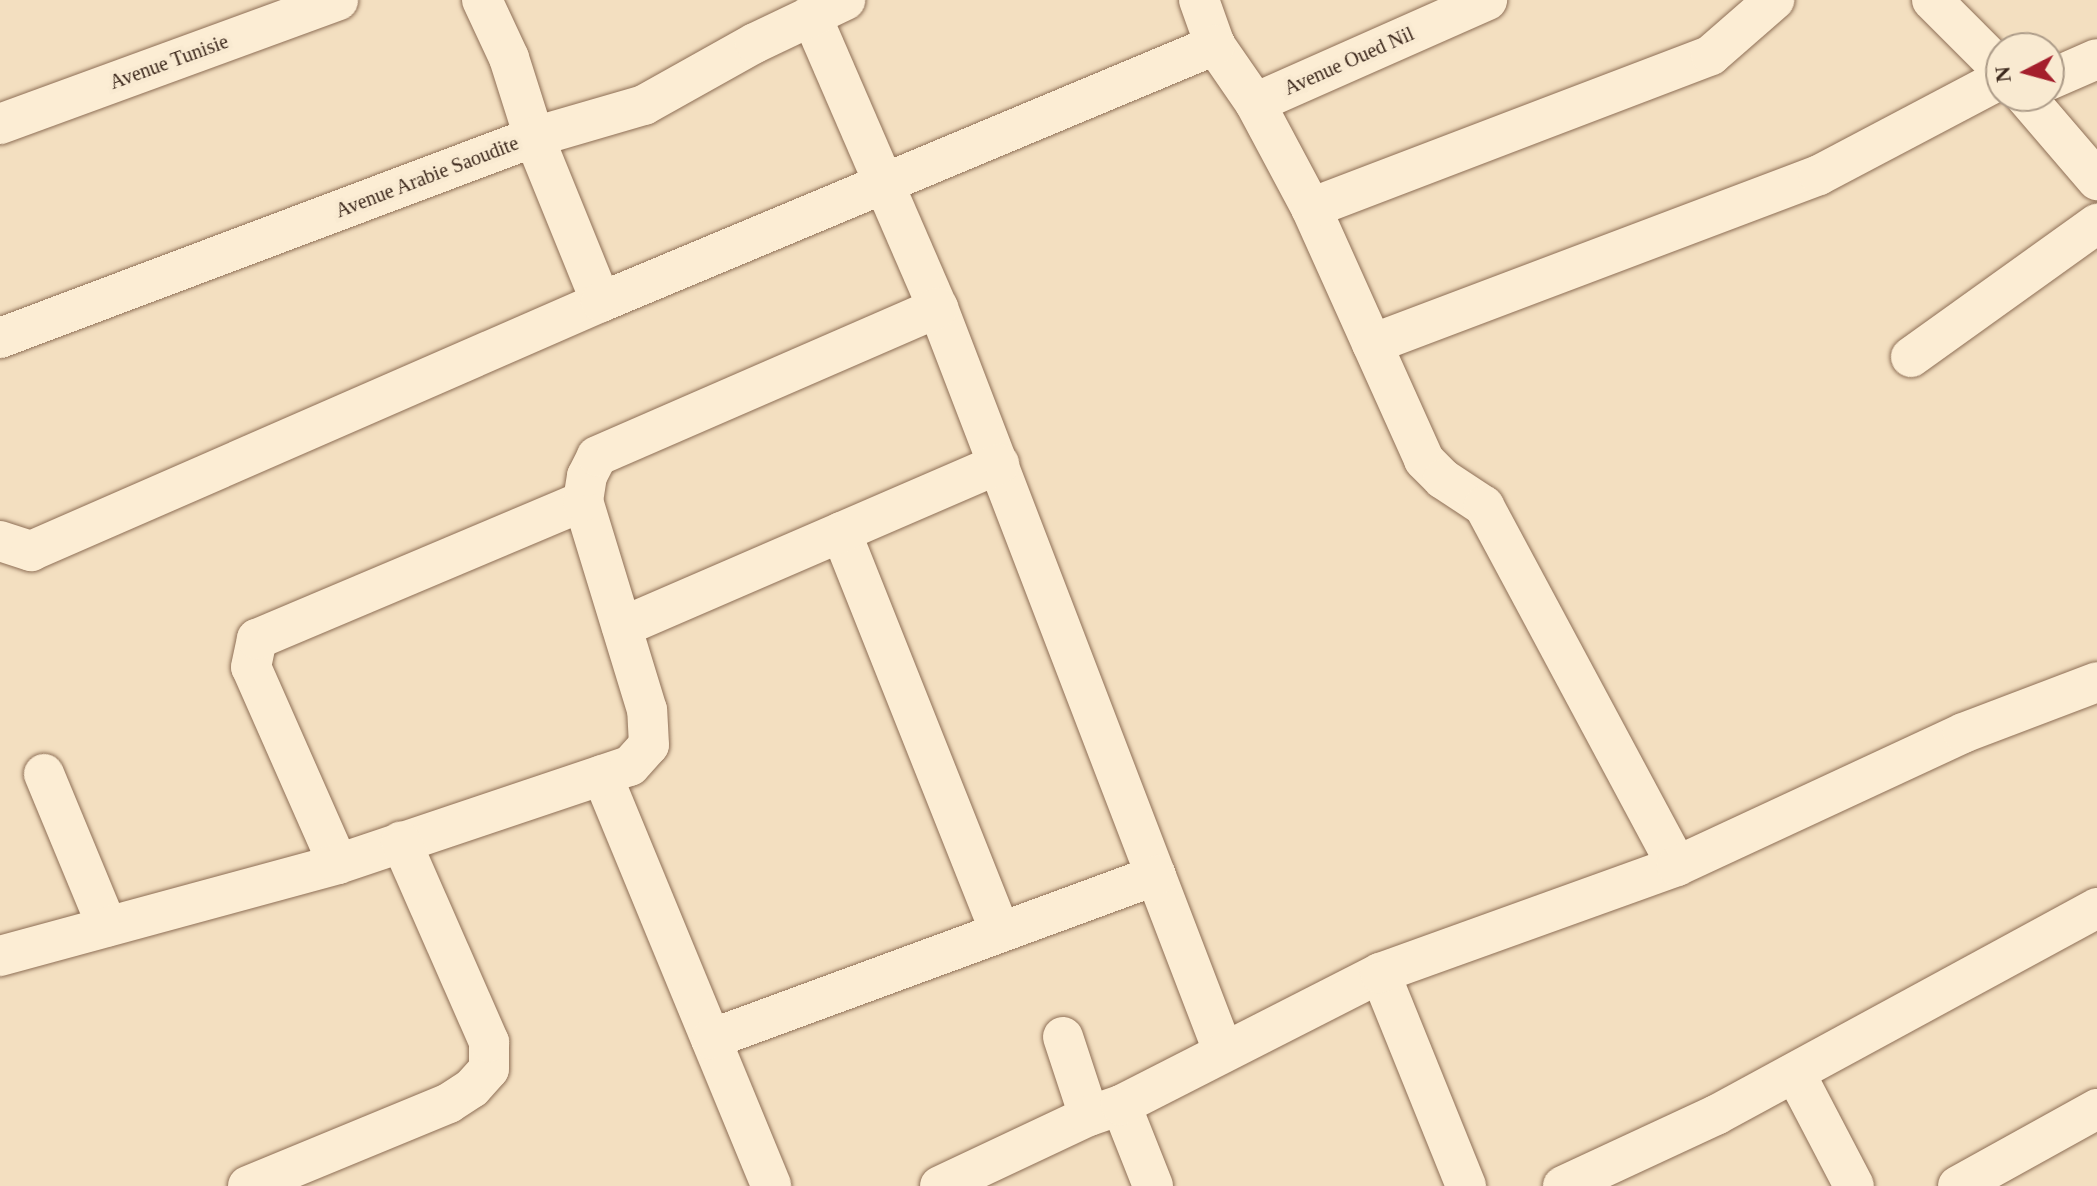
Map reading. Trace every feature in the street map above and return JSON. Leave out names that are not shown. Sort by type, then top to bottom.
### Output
[{"type":"street","name":"Avenue Tunisie","points":[[0,124],[338,0]]},
{"type":"street","points":[[482,0],[509,58],[534,137],[601,302]]},
{"type":"street","points":[[1199,0],[1215,45],[1255,103],[1311,208],[1424,460],[1443,479],[1484,506],[1677,866]]},
{"type":"street","name":"Avenue Oued Nil","points":[[1255,103],[1487,0]]},
{"type":"street","points":[[1311,208],[1711,55],[1774,0]]},
{"type":"street","points":[[1932,0],[1985,53]]},
{"type":"street","points":[[812,5],[882,184],[938,308],[1223,1051]]},
{"type":"street","name":"Avenue Arabie Saoudite","points":[[0,338],[534,137],[644,105],[755,43],[812,5]]},
{"type":"street","points":[[0,541],[31,551],[601,302],[1215,45]]},
{"type":"street","points":[[2065,73],[2097,59]]},
{"type":"street","points":[[1372,344],[1819,175],[1985,87]]},
{"type":"street","points":[[2039,112],[2097,180]]},
{"type":"street","points":[[1911,357],[2097,224]]},
{"type":"street","points":[[0,956],[338,864],[630,766],[649,745],[647,710],[583,501],[587,476],[597,456],[938,308]]},
{"type":"street","points":[[622,627],[999,464]]},
{"type":"street","points":[[338,864],[251,667],[257,639],[583,501]]},
{"type":"street","points":[[841,532],[1000,932]]},
{"type":"street","points":[[940,1186],[1105,1110],[1380,973],[1677,866],[1963,733],[2097,682]]},
{"type":"street","points":[[44,774],[107,926]]},
{"type":"street","points":[[602,775],[771,1186]]},
{"type":"street","points":[[248,1186],[449,1103],[472,1088],[489,1069],[489,1042],[401,842]]},
{"type":"street","points":[[711,1039],[1156,875]]},
{"type":"street","points":[[1563,1186],[1716,1115],[2097,908]]},
{"type":"street","points":[[1380,973],[1466,1186]]},
{"type":"street","points":[[1063,1037],[1153,1186]]},
{"type":"street","points":[[1795,1073],[1854,1186]]},
{"type":"street","points":[[1958,1186],[2097,1109]]}]
